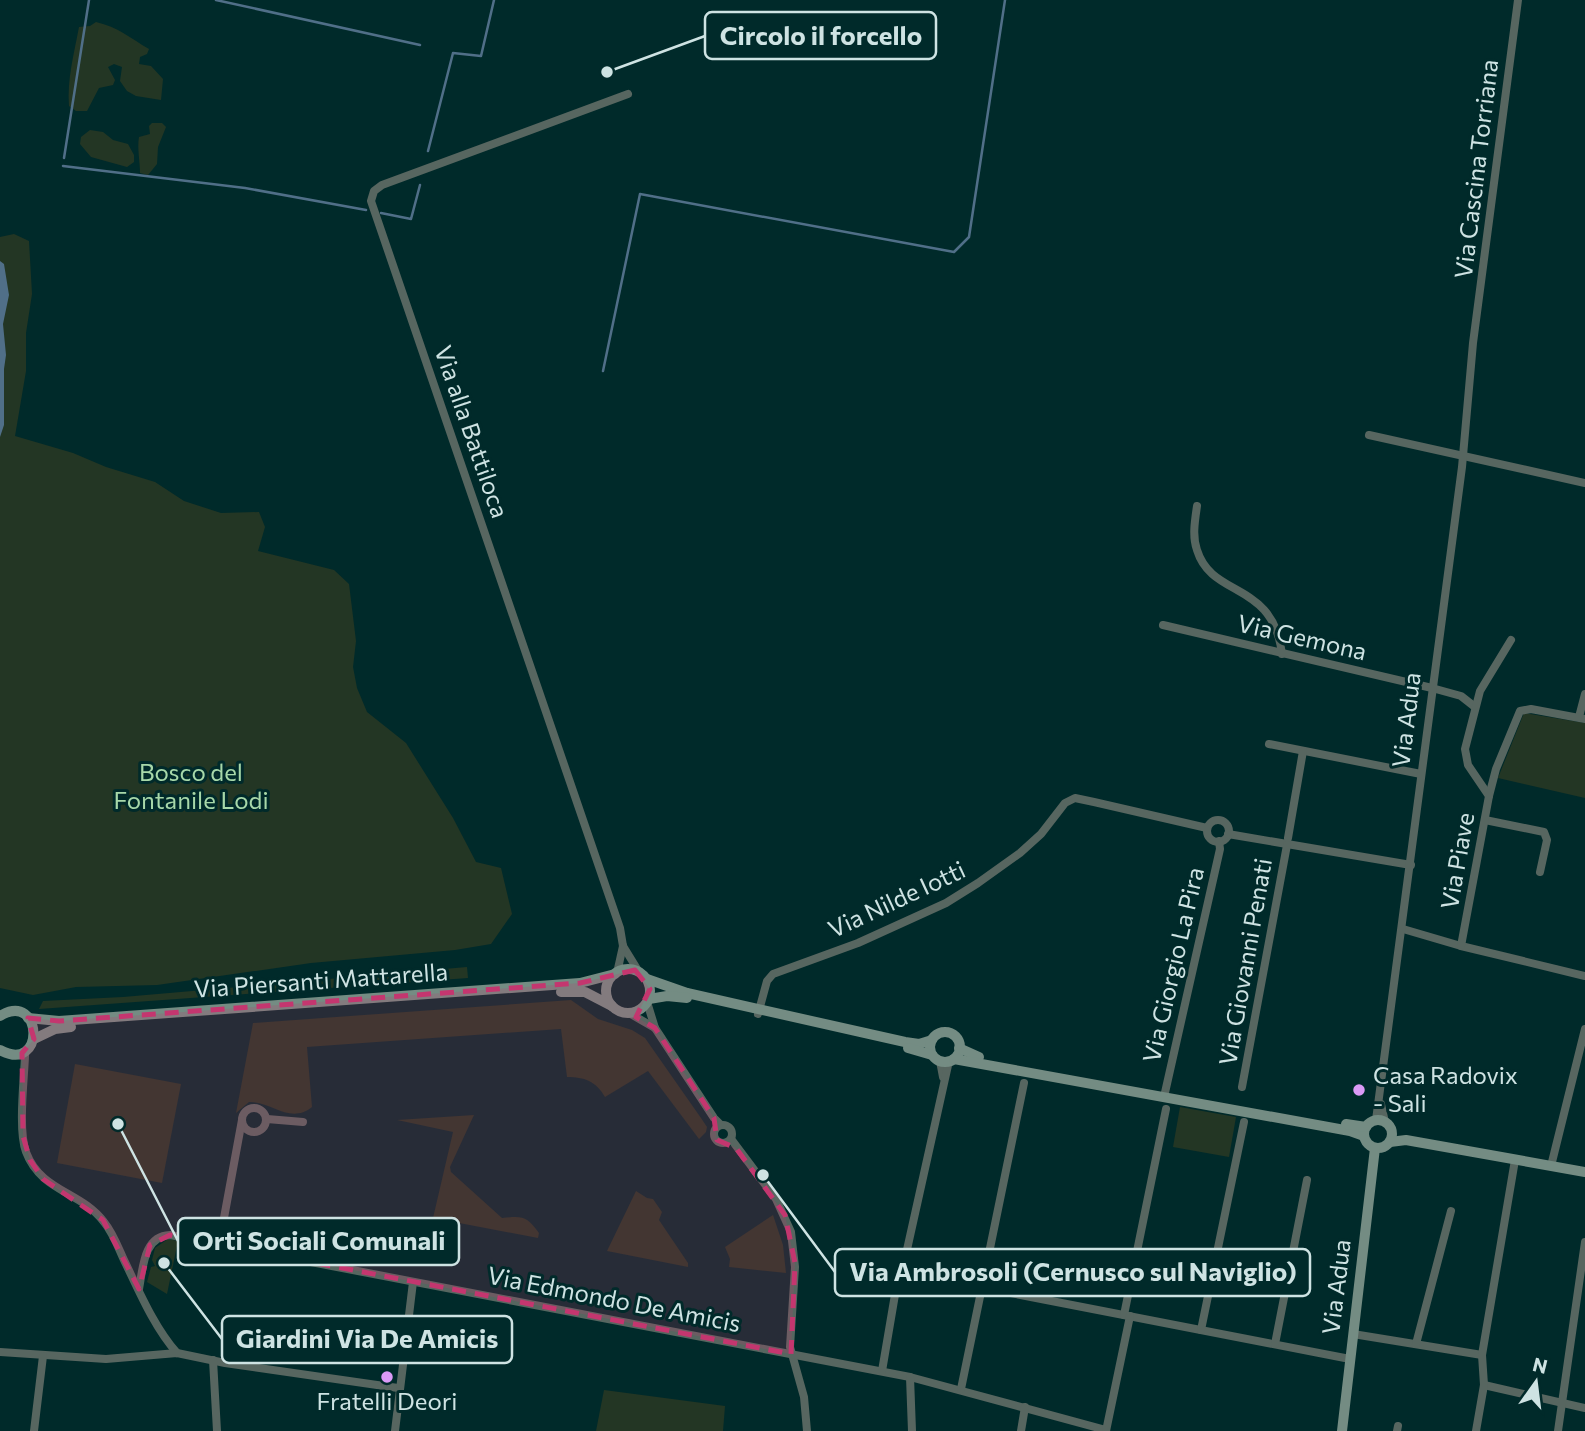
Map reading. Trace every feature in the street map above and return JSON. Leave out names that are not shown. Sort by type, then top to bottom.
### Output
[{"type":"street","name":"Via Cascina Torriana","points":[[1474,343],[1518,0]]},
{"type":"street","name":"Via alla Battiloca","points":[[628,94],[382,185],[374,191],[371,206],[453,436],[623,946],[643,976]]},
{"type":"street","name":"Via Adua","points":[[1373,1126],[1380,1102],[1403,929],[1463,457],[1474,343]]},
{"type":"street","points":[[1369,435],[1585,483]]},
{"type":"street","points":[[1197,506],[1195,540],[1202,562],[1213,575],[1250,596],[1265,610],[1276,627],[1282,654]]},
{"type":"street","name":"Via Gemona","points":[[1163,625],[1432,688]]},
{"type":"street","name":"Via Piave","points":[[1461,946],[1489,796],[1470,768],[1466,758],[1466,745],[1475,707],[1488,676],[1511,640]]},
{"type":"street","points":[[1432,688],[1464,697],[1475,707]]},
{"type":"street","points":[[1489,796],[1496,769],[1520,711],[1531,709],[1582,718],[1585,694]]},
{"type":"street","points":[[1269,744],[1421,774]]},
{"type":"street","name":"Via Giovanni Penati","points":[[1242,1087],[1303,751]]},
{"type":"street","name":"Via Nilde Iotti","points":[[759,1012],[767,981],[773,974],[873,937],[946,903],[1020,853],[1041,834],[1065,803],[1075,798],[1207,828]]},
{"type":"street","points":[[1485,820],[1546,834],[1540,872]]},
{"type":"street","points":[[1228,834],[1228,827],[1220,821],[1213,821],[1207,828],[1211,839],[1219,841],[1228,834],[1287,841],[1411,865]]},
{"type":"street","name":"Via Giorgio La Pira","points":[[1165,1094],[1220,849],[1219,841]]},
{"type":"street","points":[[1403,929],[1585,976]]},
{"type":"street","name":"Via alla Battiloca","points":[[616,973],[623,946]]},
{"type":"street","points":[[655,1028],[612,1006],[607,990],[616,973],[631,970],[687,993],[947,1057],[976,1056],[1165,1094],[1373,1126],[1391,1137],[1585,1170]]},
{"type":"street","name":"Via Piersanti Mattarella","points":[[0,1016],[16,1012],[28,1018],[59,1021],[580,983],[616,973]]},
{"type":"street","points":[[643,976],[650,989],[648,1000],[655,1028],[717,1124],[716,1139],[728,1141],[736,1148],[776,1199],[791,1232],[795,1267],[790,1333],[792,1354],[804,1397],[807,1431]]},
{"type":"street","name":"Via Piersanti Mattarella","points":[[34,1039],[60,1027],[573,991],[585,992],[612,1006]]},
{"type":"street","points":[[629,1013],[640,1009],[648,1000],[682,997],[913,1043],[932,1040],[942,1032],[948,1032],[957,1038],[947,1057],[902,1272],[898,1278],[882,1371]]},
{"type":"street","points":[[1,1053],[16,1055],[32,1045],[34,1028],[28,1018]]},
{"type":"street","points":[[1552,1162],[1585,1029]]},
{"type":"street","points":[[932,1040],[930,1048],[947,1057]]},
{"type":"street","points":[[22,1053],[25,1056],[23,1136],[32,1164],[45,1181],[84,1202],[97,1212],[108,1226],[165,1338],[177,1353]]},
{"type":"street","points":[[961,1389],[1024,1083]]},
{"type":"street","points":[[219,1245],[244,1113],[254,1108],[261,1110],[267,1119]]},
{"type":"street","points":[[1106,1430],[1166,1109]]},
{"type":"street","points":[[267,1119],[303,1122]]},
{"type":"street","points":[[240,1140],[251,1132],[262,1130],[267,1119]]},
{"type":"street","points":[[242,1120],[251,1132]]},
{"type":"street","points":[[1201,1330],[1244,1122]]},
{"type":"street","points":[[717,1124],[731,1129],[728,1141]]},
{"type":"street","points":[[1373,1126],[1367,1143],[1375,1148],[1384,1147],[1391,1137]]},
{"type":"street","points":[[1391,1137],[1552,1162],[1585,1170]]},
{"type":"street","name":"Via Adua","points":[[1342,1431],[1375,1148]]},
{"type":"street","points":[[1476,1431],[1484,1385],[1482,1356],[1515,1160]]},
{"type":"street","points":[[1275,1344],[1307,1180]]},
{"type":"street","points":[[1416,1344],[1451,1211]]},
{"type":"street","name":"Via Edmondo De Amicis","points":[[139,1289],[148,1250],[156,1238],[170,1235],[882,1371],[961,1389],[1106,1430]]},
{"type":"street","points":[[1558,1431],[1585,1242]]},
{"type":"street","points":[[902,1272],[1350,1359]]},
{"type":"street","points":[[395,1431],[398,1388],[413,1282]]},
{"type":"street","points":[[1353,1334],[1482,1356]]},
{"type":"street","points":[[0,1352],[121,1359],[177,1353],[398,1388]]},
{"type":"street","points":[[34,1431],[43,1356]]},
{"type":"street","points":[[213,1360],[218,1431]]},
{"type":"street","points":[[910,1377],[912,1431]]},
{"type":"street","points":[[1484,1385],[1585,1408]]},
{"type":"street","points":[[1021,1431],[1025,1407]]},
{"type":"highlighted area","points":[[635,970],[650,989],[636,1017],[655,1028],[714,1118],[717,1140],[736,1148],[785,1215],[795,1263],[791,1354],[170,1235],[150,1245],[139,1289],[103,1220],[43,1179],[30,1160],[23,1136],[22,1053],[34,1039],[28,1018],[59,1021],[580,983]]},
{"type":"green space","points":[[96,22],[117,30],[149,49],[147,54],[140,57],[139,64],[151,66],[163,79],[161,100],[136,96],[127,91],[120,81],[122,67],[114,64],[108,67],[115,80],[113,85],[99,88],[87,111],[76,111],[69,106],[70,76],[79,27],[90,26]]},
{"type":"green space","points":[[152,123],[162,123],[166,127],[158,147],[157,164],[148,175],[140,173],[138,141],[139,137],[150,134],[149,126]]},
{"type":"green space","points":[[90,130],[103,132],[113,140],[128,144],[134,155],[134,162],[127,167],[91,157],[80,144],[81,137]]},
{"type":"green space","name":"Bosco del Fontanile Lodi","points":[[14,234],[29,241],[32,294],[26,333],[26,371],[15,436],[155,482],[184,501],[221,513],[259,512],[265,527],[258,551],[334,570],[349,584],[356,641],[353,667],[357,688],[367,712],[406,743],[453,818],[476,862],[501,868],[512,914],[491,944],[455,950],[311,963],[157,985],[76,987],[33,995],[0,988],[0,237]]},
{"type":"green space","points":[[1524,713],[1585,723],[1585,798],[1498,778]]},
{"type":"green space","points":[[467,967],[468,978],[39,1009],[43,1001],[123,997]]},
{"type":"green space","points":[[571,1000],[598,1019],[632,1030],[645,1038],[707,1127],[699,1139],[648,1071],[605,1097],[598,1087],[589,1081],[567,1077],[561,1029],[307,1047],[312,1107],[296,1114],[249,1102],[236,1113],[253,1023]]},
{"type":"green space","points":[[75,1064],[181,1084],[162,1183],[57,1163]]},
{"type":"green space","points":[[1180,1107],[1236,1117],[1229,1157],[1173,1147]]},
{"type":"green space","points":[[474,1115],[450,1167],[451,1172],[502,1218],[520,1217],[531,1223],[539,1233],[538,1238],[433,1218],[453,1132],[397,1120]]},
{"type":"green space","points":[[636,1191],[653,1199],[662,1212],[659,1220],[688,1263],[688,1267],[607,1251]]},
{"type":"green space","points":[[773,1215],[783,1245],[786,1273],[729,1267],[730,1259],[725,1247]]},
{"type":"green space","points":[[168,1239],[178,1241],[167,1294],[147,1282],[151,1267],[155,1266],[152,1260],[155,1248]]},
{"type":"green space","points":[[1029,1256],[1082,1266],[1077,1296],[1023,1286]]},
{"type":"green space","points":[[604,1390],[725,1406],[723,1431],[596,1431]]},
{"type":"water","points":[[0,261],[4,264],[9,295],[3,324],[6,355],[4,425],[0,437]]},
{"type":"waterway","points":[[64,158],[89,0]]},
{"type":"waterway","points":[[216,0],[420,45]]},
{"type":"waterway","points":[[428,151],[453,53],[481,56],[494,0]]},
{"type":"waterway","points":[[603,371],[640,194],[954,252],[969,237],[1005,0]]},
{"type":"waterway","points":[[63,166],[245,188],[366,210]]},
{"type":"waterway","points":[[381,213],[411,219],[420,185]]},
{"type":"place","name":"Circolo il forcello","points":[[607,72]]},
{"type":"place","name":"Casa Radovix - Sali","points":[[1359,1090]]},
{"type":"place","name":"Orti Sociali Comunali","points":[[118,1124]]},
{"type":"place","name":"Via Ambrosoli (Cernusco sul Naviglio)","points":[[763,1175]]},
{"type":"place","name":"Giardini Via De Amicis","points":[[164,1263]]},
{"type":"place","name":"Fratelli Deori","points":[[387,1377]]}]
